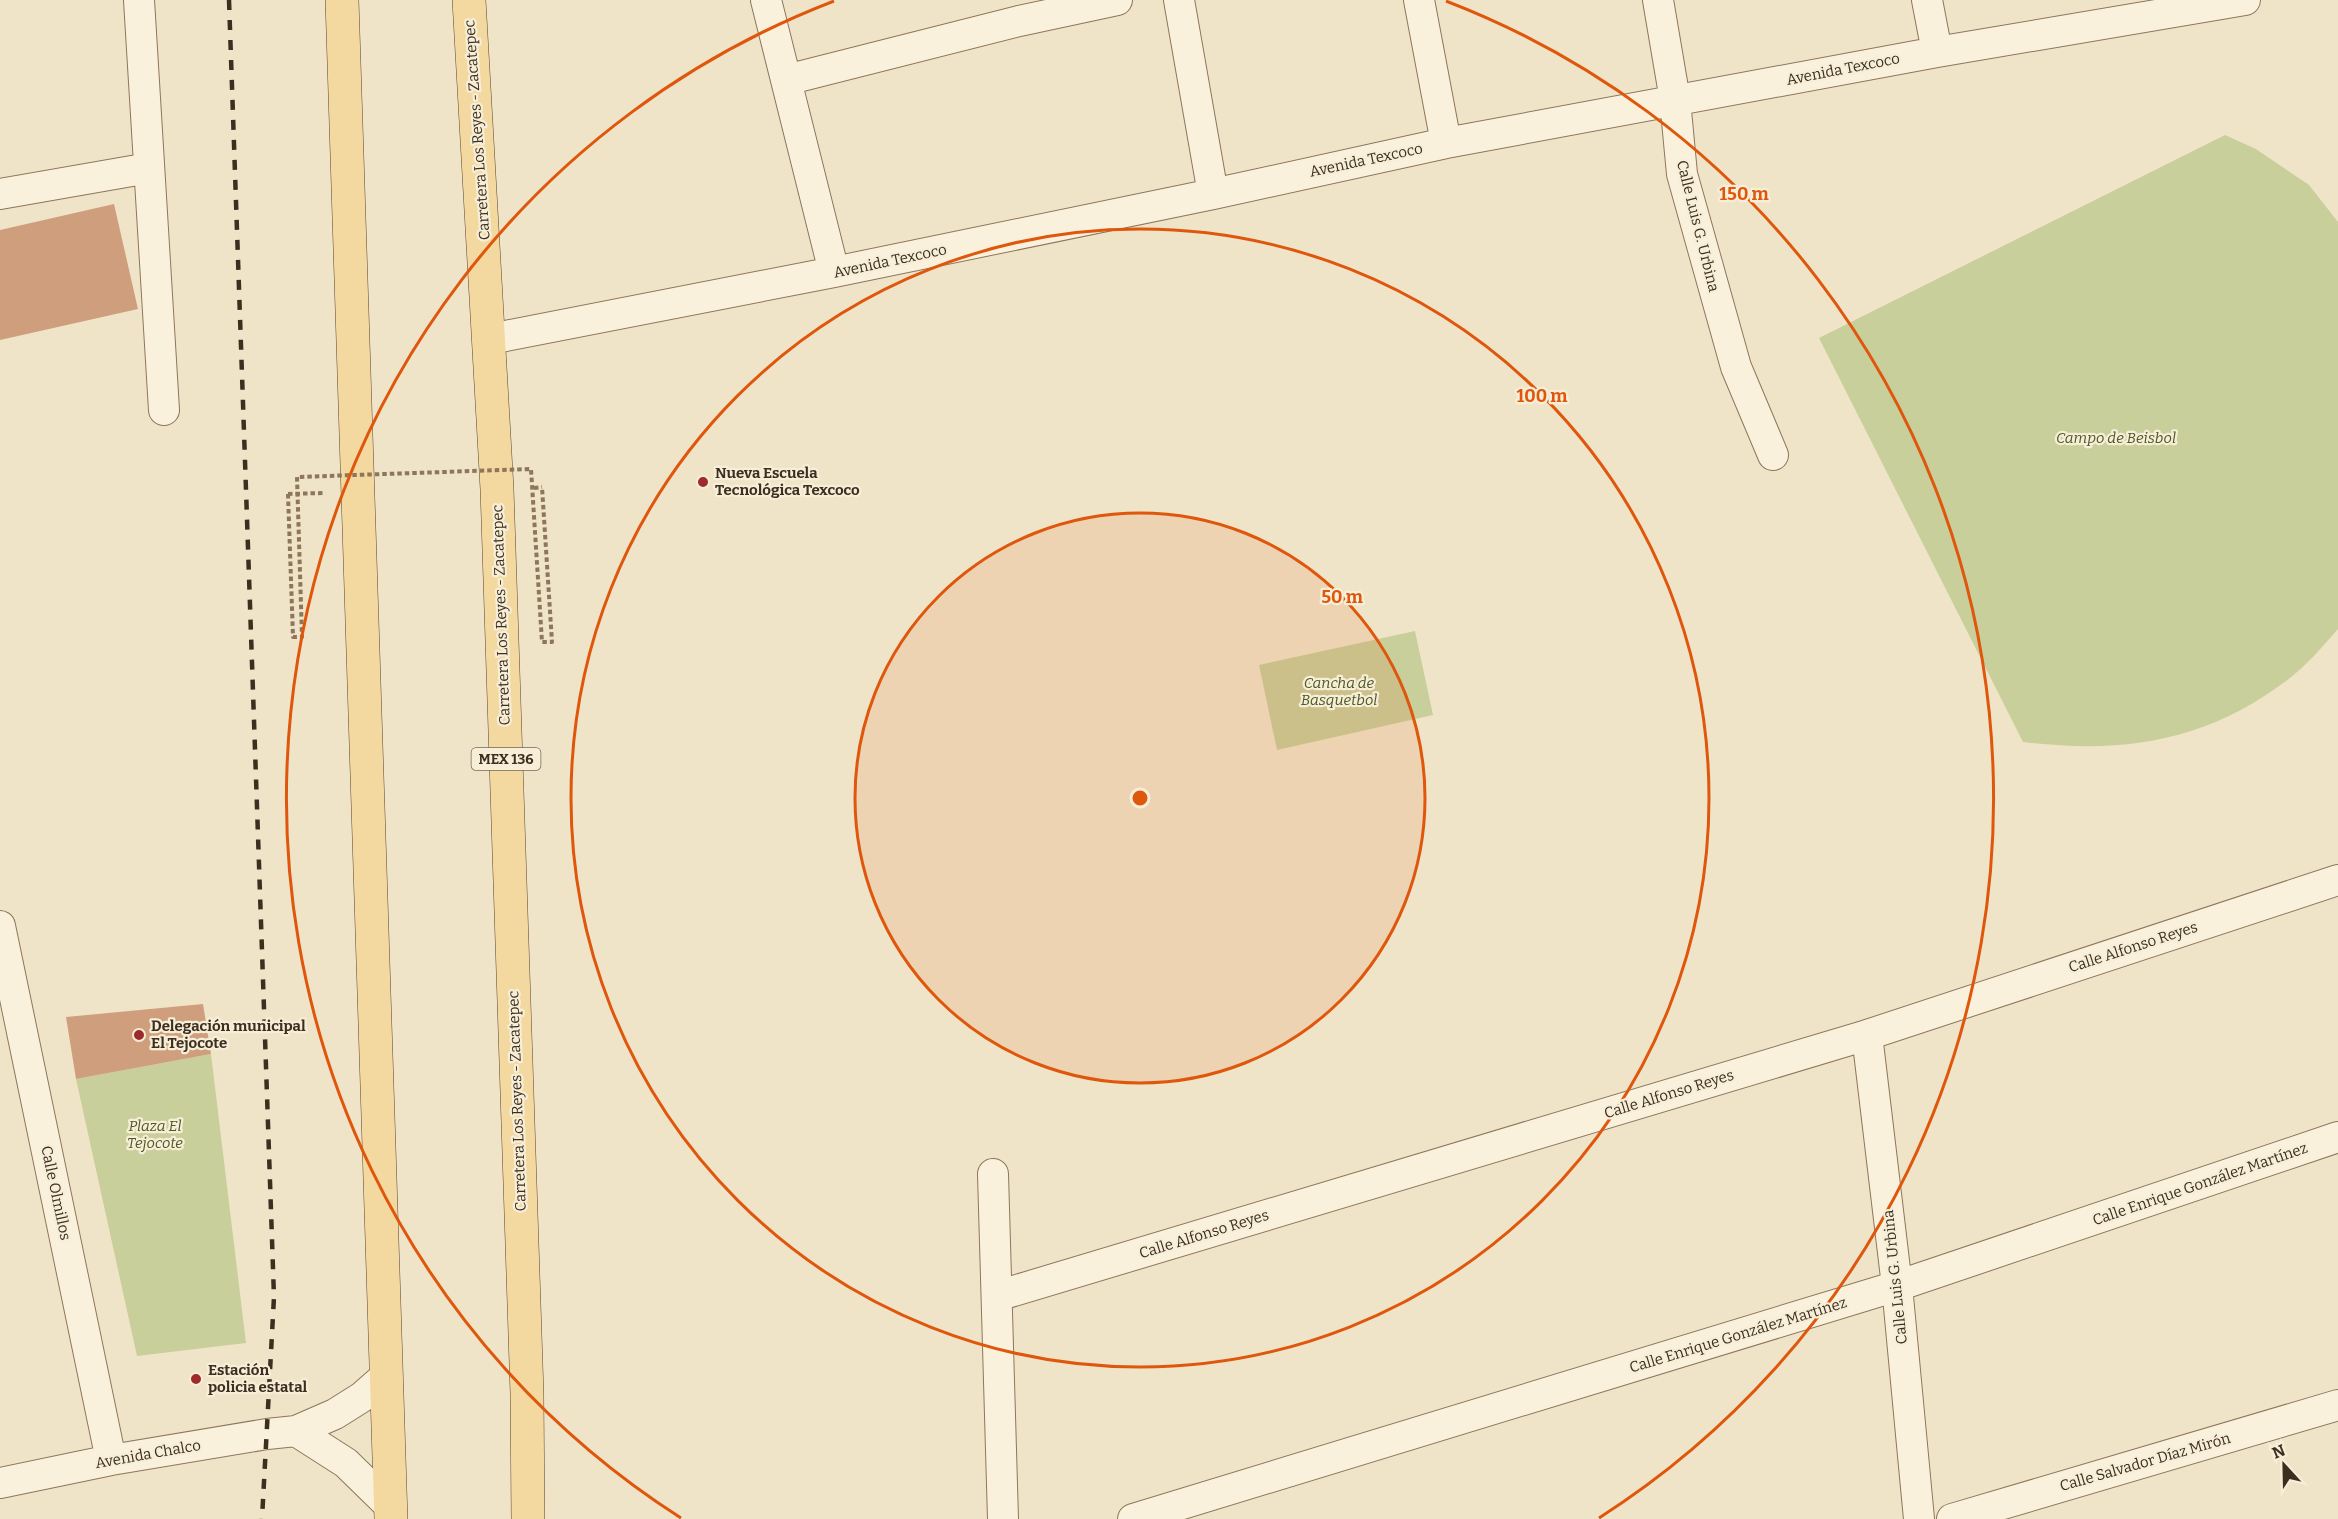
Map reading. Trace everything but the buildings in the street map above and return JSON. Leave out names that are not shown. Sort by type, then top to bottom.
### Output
[{"type":"main road","points":[[342,0],[391,1513]]},
{"type":"main road","name":"Carretera Los Reyes - Zacatepec","points":[[468,0],[490,339],[497,501],[526,1370],[528,1519]]},
{"type":"street","points":[[139,0],[164,411]]},
{"type":"street","points":[[766,0],[834,272]]},
{"type":"street","points":[[786,80],[1016,11],[1117,0]]},
{"type":"street","points":[[1179,0],[1213,194]]},
{"type":"street","points":[[1419,0],[1446,143]]},
{"type":"street","name":"Calle Luis G. Urbina","points":[[1658,0],[1675,100],[1682,174],[1736,367],[1773,456]]},
{"type":"street","points":[[1927,0],[1937,52]]},
{"type":"street","name":"Avenida Texcoco","points":[[490,339],[834,272],[1213,194],[1446,143],[2186,6],[2245,0]]},
{"type":"street","points":[[0,194],[149,168]]},
{"type":"street","name":"Calle Alfonso Reyes","points":[[997,1296],[1866,1035],[2338,880]]},
{"type":"street","name":"Calle Olmillos","points":[[0,926],[111,1460]]},
{"type":"street","name":"Calle Luis G. Urbina","points":[[1866,1035],[1897,1286],[1919,1519]]},
{"type":"street","name":"Calle Enrique González Martínez","points":[[1133,1519],[1897,1286],[2338,1137]]},
{"type":"street","points":[[993,1174],[1003,1519]]},
{"type":"street","name":"Avenida Chalco","points":[[0,1483],[111,1460],[296,1431],[335,1413],[362,1397],[387,1375]]},
{"type":"street","name":"Calle Salvador Díaz Mirón","points":[[1952,1519],[2338,1405]]},
{"type":"street","points":[[296,1431],[346,1463],[391,1513]]},
{"type":"path","points":[[288,494],[293,637],[303,636],[297,477],[531,469],[542,642],[552,642],[542,488]]},
{"type":"green space","name":"Campo de Beisbol","points":[[2225,135],[2256,149],[2309,185],[2338,222],[2338,629],[2290,678],[2259,700],[2196,730],[2130,744],[2096,746],[2023,742],[1819,338]]},
{"type":"green space","name":"Cancha de Basquetbol","points":[[1415,631],[1433,715],[1277,750],[1259,665]]},
{"type":"green space","name":"Plaza El Tejocote","points":[[211,1054],[246,1343],[137,1356],[76,1079]]},
{"type":"railway","points":[[229,0],[274,1297],[262,1519]]},
{"type":"place","name":"Nueva Escuela Tecnológica Texcoco","points":[[703,482]]},
{"type":"place","name":"Delegación municipal El Tejocote","points":[[139,1035]]},
{"type":"place","name":"Estación policia estatal","points":[[196,1379]]}]
